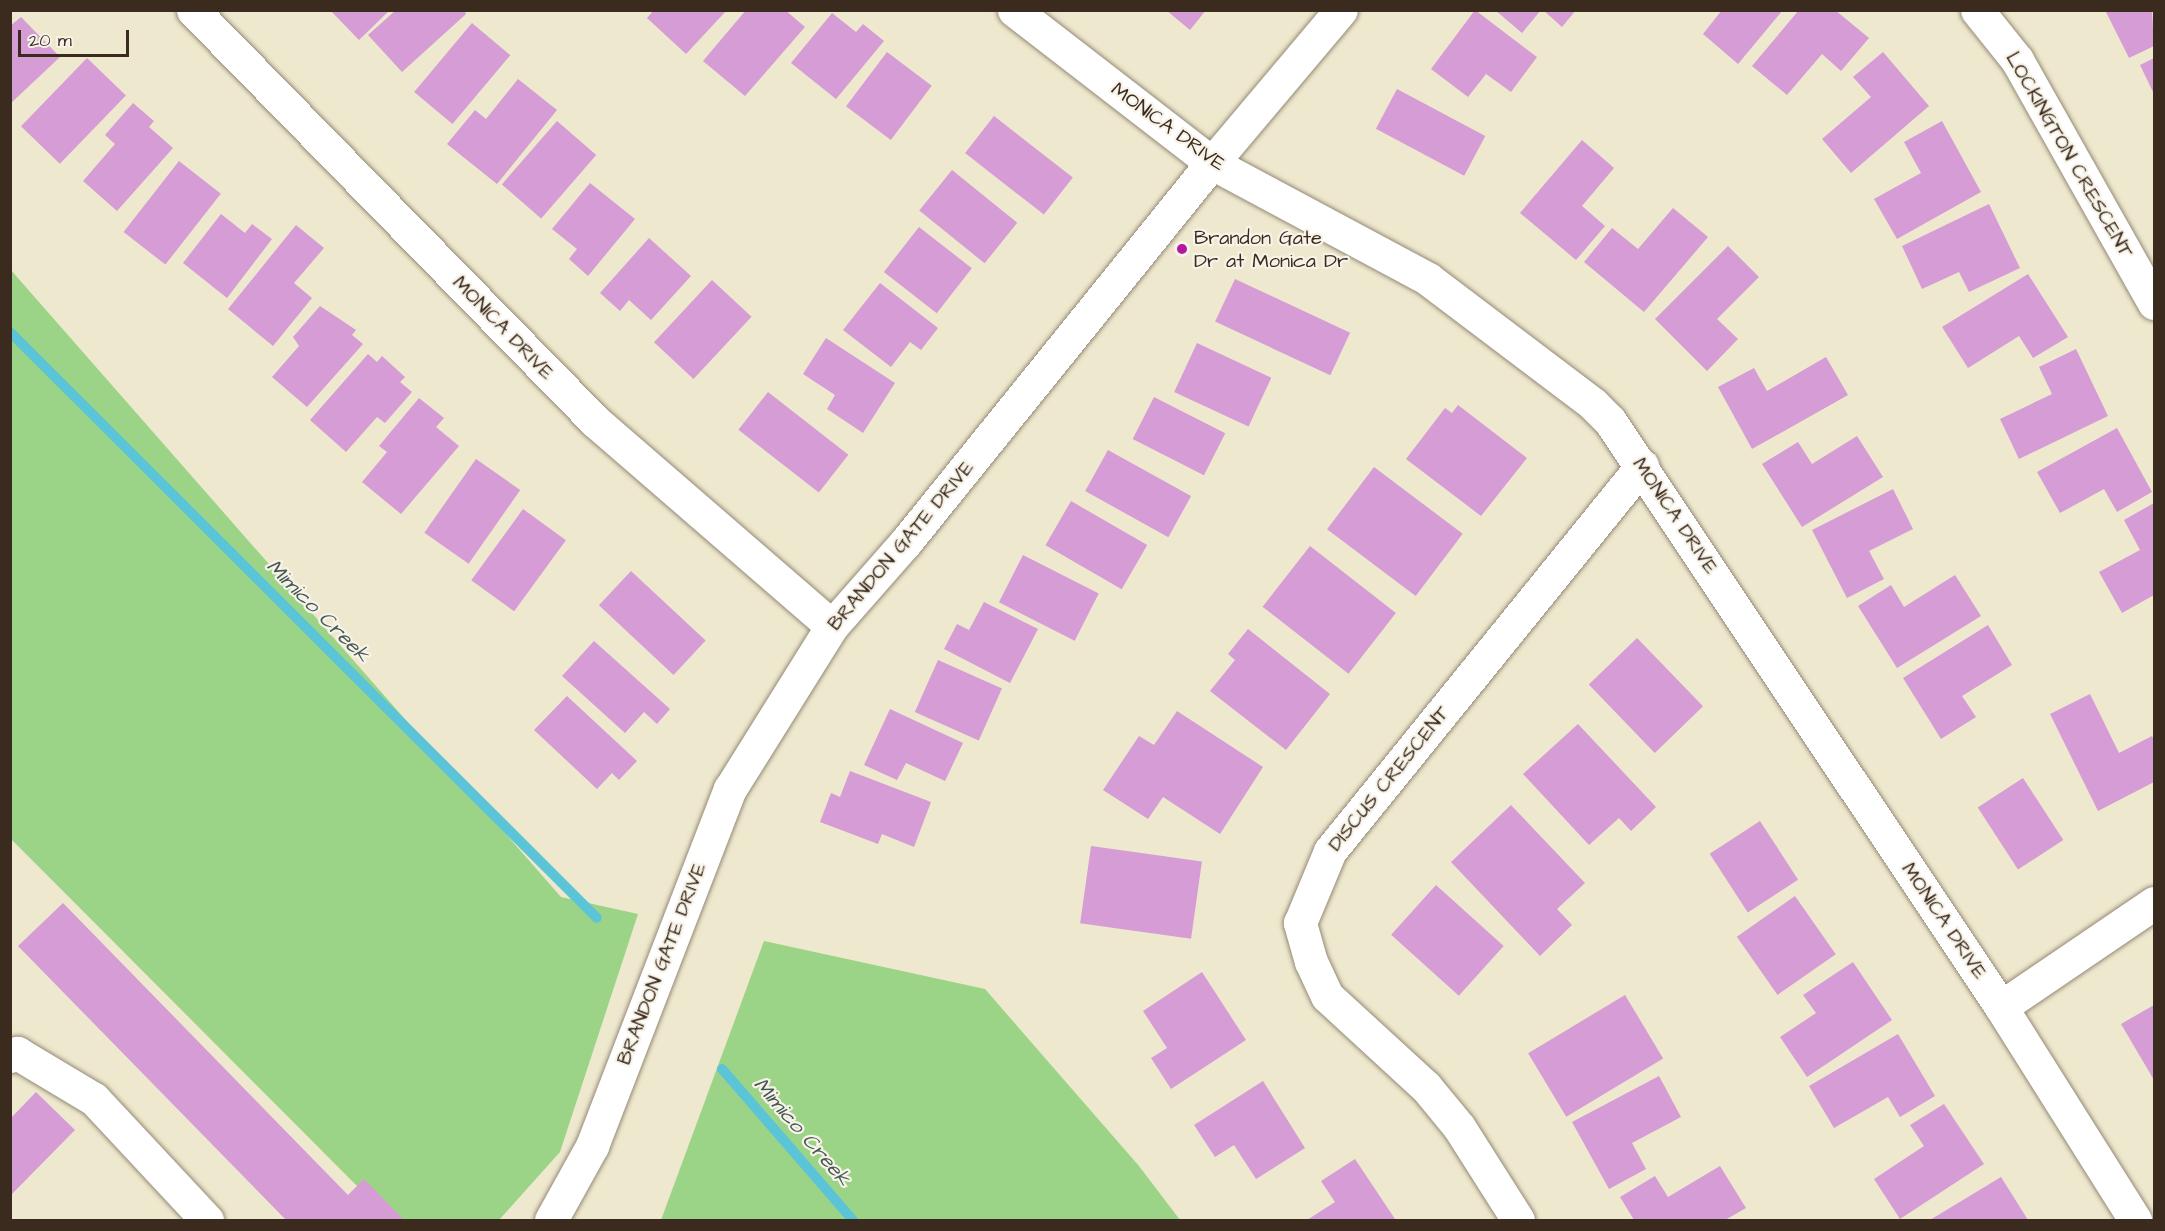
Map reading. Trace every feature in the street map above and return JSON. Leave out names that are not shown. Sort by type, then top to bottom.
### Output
[{"type":"street","name":"MONICA DRIVE","points":[[193,10],[595,422],[832,626]]},
{"type":"street","name":"MONICA DRIVE","points":[[1014,10],[1212,163],[1428,279],[1593,404],[1642,466],[2001,1007],[2135,1221]]},
{"type":"street","name":"BRANDON GATE DRIVE","points":[[551,1221],[592,1146],[730,789],[832,626],[905,543],[1212,163],[1341,10]]},
{"type":"street","name":"LOCKINGTON CRESCENT","points":[[1977,10],[2017,60],[2154,303]]},
{"type":"street","name":"DISCUS CRESCENT","points":[[1518,1221],[1459,1126],[1426,1087],[1327,996],[1311,963],[1300,924],[1330,851],[1642,466]]},
{"type":"street","points":[[2001,1007],[2154,903]]},
{"type":"street","points":[[10,1056],[16,1053],[94,1099],[207,1221]]},
{"type":"green space","points":[[10,269],[561,897],[638,914],[560,1152],[499,1220],[391,1220],[11,839]]},
{"type":"green space","points":[[764,941],[985,989],[1139,1166],[1180,1220],[661,1220]]},
{"type":"building","points":[[330,10],[390,10],[359,40]]},
{"type":"building","points":[[396,10],[464,10],[466,14],[402,72],[368,35]]},
{"type":"building","points":[[654,10],[727,10],[686,54],[647,18]]},
{"type":"building","points":[[746,10],[785,10],[805,27],[745,96],[703,61]]},
{"type":"building","points":[[1166,10],[1206,10],[1190,30]]},
{"type":"building","points":[[1475,10],[1537,57],[1511,92],[1486,74],[1468,97],[1431,69]]},
{"type":"building","points":[[1495,10],[1541,10],[1522,33]]},
{"type":"building","points":[[1543,10],[1576,10],[1562,27]]},
{"type":"building","points":[[1722,10],[1783,10],[1738,64],[1703,34]]},
{"type":"building","points":[[1799,10],[1835,10],[1869,38],[1841,71],[1822,54],[1787,95],[1752,66]]},
{"type":"building","points":[[2105,10],[2152,10],[2154,46],[2129,58]]},
{"type":"building","points":[[832,13],[856,32],[863,24],[884,41],[836,99],[791,63]]},
{"type":"building","points":[[21,17],[60,57],[10,104],[10,26]]},
{"type":"building","points":[[472,23],[510,55],[452,124],[414,92]]},
{"type":"building","points":[[887,52],[932,86],[891,140],[846,106]]},
{"type":"building","points":[[1883,52],[1929,106],[1851,173],[1822,139],[1871,97],[1853,77]]},
{"type":"building","points":[[87,58],[126,96],[60,164],[21,126]]},
{"type":"building","points":[[2154,58],[2154,94],[2140,65]]},
{"type":"building","points":[[518,79],[557,110],[497,184],[447,144],[475,110],[486,119]]},
{"type":"building","points":[[1397,89],[1485,136],[1464,176],[1376,129]]},
{"type":"building","points":[[133,103],[154,121],[149,127],[173,148],[117,211],[83,181],[115,144],[105,135]]},
{"type":"building","points":[[994,116],[1073,178],[1044,215],[965,153]]},
{"type":"building","points":[[557,121],[596,155],[541,219],[502,184]]},
{"type":"building","points":[[1942,121],[1981,192],[1897,239],[1874,199],[1921,173],[1904,142]]},
{"type":"building","points":[[1582,140],[1614,168],[1582,206],[1605,226],[1576,260],[1520,213]]},
{"type":"building","points":[[179,161],[221,194],[165,265],[124,232]]},
{"type":"building","points":[[952,170],[1017,223],[985,263],[919,210]]},
{"type":"building","points":[[590,183],[635,219],[588,276],[569,259],[577,249],[552,229]]},
{"type":"building","points":[[1989,204],[2020,268],[1969,292],[1959,272],[1922,289],[1902,246]]},
{"type":"building","points":[[1673,208],[1708,237],[1644,312],[1584,262],[1612,228],[1638,249]]},
{"type":"building","points":[[221,214],[245,233],[252,224],[272,239],[227,298],[183,263]]},
{"type":"building","points":[[296,225],[324,248],[294,283],[312,298],[273,346],[228,309]]},
{"type":"building","points":[[919,227],[972,268],[937,313],[884,272]]},
{"type":"building","points":[[649,238],[691,276],[651,320],[629,300],[620,311],[600,293]]},
{"type":"building","points":[[1728,246],[1759,277],[1717,319],[1738,339],[1707,371],[1655,319]]},
{"type":"building","points":[[2028,274],[2068,337],[2033,358],[2019,336],[1968,368],[1942,327]]},
{"type":"building","points":[[1235,279],[1350,333],[1330,375],[1215,322]]},
{"type":"building","points":[[712,280],[751,317],[694,379],[654,342]]},
{"type":"building","points":[[880,283],[938,328],[921,350],[910,342],[891,367],[843,330]]},
{"type":"building","points":[[320,306],[356,330],[352,335],[363,344],[307,407],[272,377],[299,346],[293,337]]},
{"type":"building","points":[[826,338],[895,383],[863,433],[827,409],[835,395],[803,374]]},
{"type":"building","points":[[1197,343],[1271,378],[1248,427],[1174,392]]},
{"type":"building","points":[[2076,349],[2108,416],[2019,459],[2000,419],[2052,394],[2039,367]]},
{"type":"building","points":[[368,354],[377,362],[382,356],[405,377],[400,382],[412,392],[385,423],[377,417],[346,452],[310,420]]},
{"type":"building","points":[[1826,357],[1848,395],[1752,449],[1718,387],[1754,368],[1767,391]]},
{"type":"building","points":[[768,392],[848,455],[819,493],[738,430]]},
{"type":"building","points":[[1154,397],[1225,433],[1204,475],[1133,439]]},
{"type":"building","points":[[419,398],[444,418],[436,427],[459,446],[401,514],[362,482],[387,452],[379,446]]},
{"type":"building","points":[[1458,405],[1527,458],[1481,516],[1406,459],[1445,408],[1452,413]]},
{"type":"building","points":[[2117,428],[2152,492],[2117,512],[2104,489],[2060,513],[2037,472]]},
{"type":"building","points":[[1857,436],[1883,477],[1802,527],[1762,464],[1798,442],[1812,464]]},
{"type":"building","points":[[1108,450],[1191,496],[1168,537],[1085,491]]},
{"type":"building","points":[[476,459],[520,490],[469,564],[424,533]]},
{"type":"building","points":[[1374,467],[1463,534],[1416,596],[1327,529]]},
{"type":"building","points":[[1893,489],[1913,529],[1869,551],[1884,579],[1847,598],[1812,530]]},
{"type":"building","points":[[1071,501],[1147,545],[1122,589],[1046,545]]},
{"type":"building","points":[[2154,503],[2154,595],[2122,613],[2099,572],[2140,550],[2124,520]]},
{"type":"building","points":[[523,509],[566,540],[514,611],[471,580]]},
{"type":"building","points":[[1310,546],[1396,613],[1348,674],[1263,607]]},
{"type":"building","points":[[1023,555],[1099,594],[1075,641],[999,602]]},
{"type":"building","points":[[631,571],[706,641],[674,675],[599,605]]},
{"type":"building","points":[[1955,575],[1981,616],[1897,668],[1858,606],[1891,585],[1904,607]]},
{"type":"building","points":[[984,602],[1038,629],[1010,683],[944,649],[957,624],[969,630]]},
{"type":"building","points":[[1988,625],[2012,665],[1962,696],[1976,717],[1941,739],[1903,678]]},
{"type":"building","points":[[1248,629],[1330,694],[1286,750],[1210,691],[1235,660],[1228,654]]},
{"type":"building","points":[[1637,638],[1703,706],[1655,753],[1589,685]]},
{"type":"building","points":[[594,641],[670,709],[657,724],[644,712],[625,733],[562,676]]},
{"type":"building","points":[[938,660],[1002,688],[979,741],[915,712]]},
{"type":"building","points":[[2090,694],[2119,753],[2152,736],[2154,740],[2154,782],[2098,811],[2050,714]]},
{"type":"building","points":[[567,696],[637,761],[619,780],[612,773],[597,789],[534,730]]},
{"type":"building","points":[[890,709],[963,743],[945,781],[906,763],[897,780],[864,765]]},
{"type":"building","points":[[1177,711],[1263,767],[1220,834],[1163,797],[1148,819],[1103,790],[1139,736],[1154,745]]},
{"type":"building","points":[[1578,724],[1656,807],[1631,831],[1619,818],[1589,845],[1523,774]]},
{"type":"building","points":[[850,771],[931,802],[914,847],[882,834],[878,844],[820,822],[831,793],[840,797]]},
{"type":"building","points":[[2023,778],[2063,840],[2018,869],[1978,807]]},
{"type":"building","points":[[1511,805],[1585,883],[1557,909],[1572,925],[1540,956],[1451,862]]},
{"type":"building","points":[[1760,821],[1798,880],[1748,912],[1710,854]]},
{"type":"building","points":[[1091,846],[1202,862],[1191,939],[1080,923]]},
{"type":"building","points":[[1436,885],[1504,946],[1459,996],[1391,935]]},
{"type":"building","points":[[1795,896],[1836,954],[1778,995],[1737,937]]},
{"type":"building","points":[[63,903],[348,1195],[364,1179],[404,1220],[286,1220],[18,946]]},
{"type":"building","points":[[1853,962],[1892,1020],[1807,1077],[1780,1037],[1816,1013],[1803,995]]},
{"type":"building","points":[[1202,972],[1246,1040],[1171,1089],[1151,1058],[1167,1048],[1143,1011]]},
{"type":"building","points":[[1625,995],[1663,1058],[1566,1117],[1528,1053]]},
{"type":"building","points":[[2154,1005],[2154,1080],[2121,1024]]},
{"type":"building","points":[[1898,1034],[1935,1096],[1900,1117],[1888,1097],[1834,1128],[1809,1086]]},
{"type":"building","points":[[1659,1076],[1681,1117],[1632,1143],[1646,1169],[1609,1189],[1572,1122]]},
{"type":"building","points":[[1263,1081],[1305,1148],[1256,1179],[1234,1145],[1215,1157],[1194,1125]]},
{"type":"building","points":[[36,1092],[75,1130],[10,1196],[10,1119]]},
{"type":"building","points":[[1944,1104],[1984,1164],[1900,1219],[1874,1179],[1924,1146],[1910,1125]]},
{"type":"building","points":[[1355,1159],[1395,1219],[1307,1220],[1335,1202],[1321,1181]]},
{"type":"building","points":[[1720,1166],[1746,1208],[1725,1220],[1634,1220],[1620,1197],[1655,1176],[1668,1197]]},
{"type":"building","points":[[2001,1177],[2028,1220],[1930,1220]]},
{"type":"waterway","name":"Mimico Creek","points":[[10,332],[597,918]]},
{"type":"waterway","name":"Mimico Creek","points":[[722,1069],[853,1220]]},
{"type":"place","name":"Brandon Gate Dr at Monica Dr","points":[[1182,249]]}]
